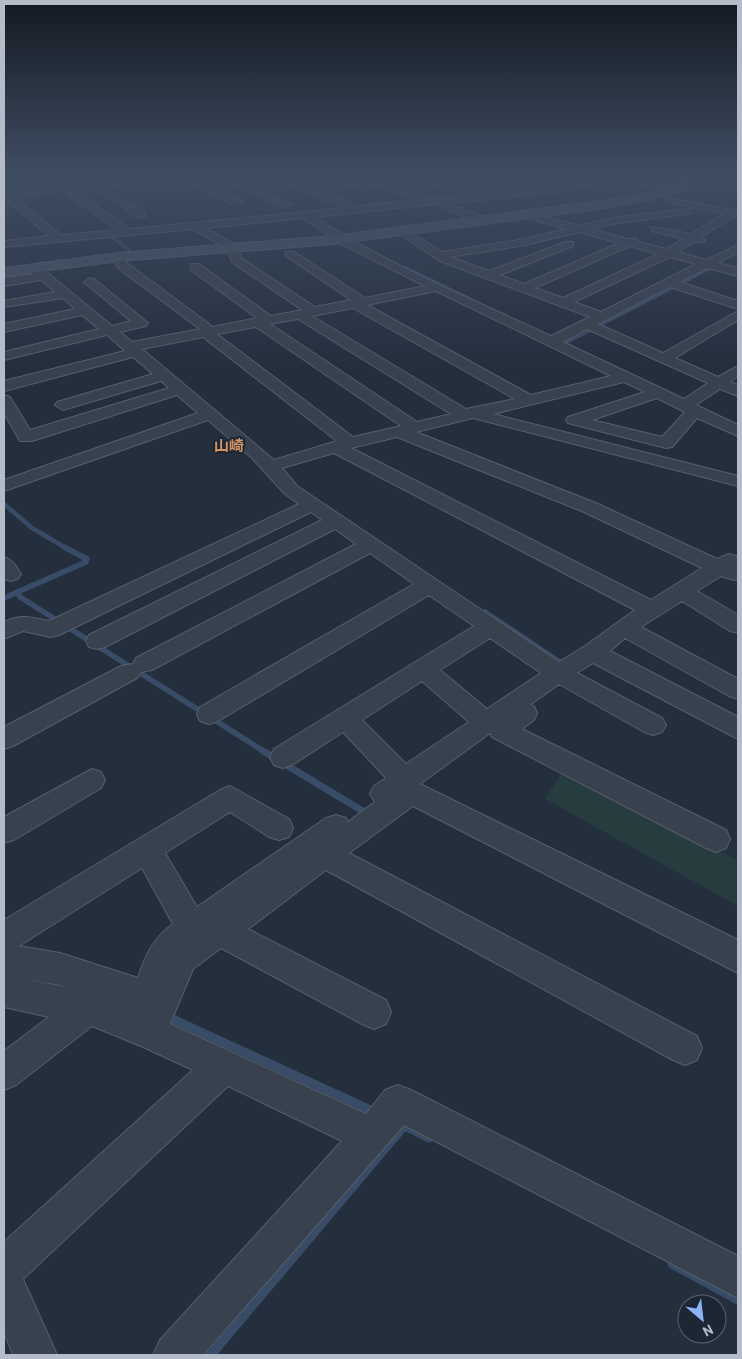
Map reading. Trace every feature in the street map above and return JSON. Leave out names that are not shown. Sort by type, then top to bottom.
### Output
[{"type":"main road","points":[[4,272],[37,271],[83,262],[141,255],[233,250],[365,237]]},
{"type":"street","points":[[4,244],[73,237]]},
{"type":"street","points":[[118,237],[141,255]]},
{"type":"street","points":[[214,237],[233,250],[236,260],[308,313],[468,414],[738,481]]},
{"type":"street","points":[[339,237],[385,262],[626,378],[689,405],[738,431]]},
{"type":"street","points":[[411,237],[440,256],[564,302],[595,324],[664,358],[738,391]]},
{"type":"street","points":[[439,237],[461,251]]},
{"type":"street","points":[[440,256],[546,237]]},
{"type":"street","points":[[490,275],[583,237]]},
{"type":"street","points":[[609,237],[738,272]]},
{"type":"street","points":[[525,288],[640,237]]},
{"type":"street","points":[[689,237],[738,248]]},
{"type":"street","points":[[66,238],[83,262]]},
{"type":"street","points":[[564,302],[667,254],[694,238]]},
{"type":"street","points":[[552,342],[595,324],[713,266],[738,248]]},
{"type":"street","points":[[556,249],[738,304]]},
{"type":"street","points":[[290,254],[357,303],[528,399]]},
{"type":"street","points":[[119,259],[135,274],[180,306],[343,445],[651,608]]},
{"type":"street","points":[[365,266],[385,262]]},
{"type":"street","points":[[244,265],[201,271],[264,322],[406,429],[591,508],[717,567],[734,573],[738,570]]},
{"type":"street","points":[[4,282],[37,271],[72,293],[87,310],[115,330],[164,376],[275,465],[291,490],[311,505],[490,627],[653,725]]},
{"type":"street","points":[[8,304],[72,293],[135,274]]},
{"type":"street","points":[[4,356],[141,323],[111,298],[104,282]]},
{"type":"street","points":[[395,284],[410,292]]},
{"type":"street","points":[[4,386],[135,348],[438,287]]},
{"type":"street","points":[[111,298],[128,294]]},
{"type":"street","points":[[129,313],[144,309]]},
{"type":"street","points":[[4,328],[87,310]]},
{"type":"street","points":[[664,358],[738,315]]},
{"type":"street","points":[[574,420],[666,443],[689,405],[738,370]]},
{"type":"street","points":[[62,405],[164,376]]},
{"type":"street","points":[[275,465],[406,429],[528,399],[626,378]]},
{"type":"street","points":[[4,400],[26,437],[180,389]]},
{"type":"street","points":[[539,432],[658,393]]},
{"type":"street","points":[[4,486],[210,414]]},
{"type":"street","points":[[4,630],[21,623],[51,630],[311,505]]},
{"type":"street","points":[[97,641],[336,521]]},
{"type":"street","points":[[4,740],[370,545]]},
{"type":"street","points":[[206,929],[361,810],[487,723],[597,654],[629,630],[651,608],[684,593],[717,567],[738,554]]},
{"type":"street","points":[[209,714],[429,585]]},
{"type":"street","points":[[684,593],[738,625]]},
{"type":"street","points":[[283,757],[490,627]]},
{"type":"street","points":[[629,630],[738,690]]},
{"type":"street","points":[[597,654],[738,729]]},
{"type":"street","points":[[424,669],[487,723]]},
{"type":"street","points":[[566,672],[501,730],[716,840]]},
{"type":"street","points":[[346,718],[405,780]]},
{"type":"street","points":[[4,831],[92,780]]},
{"type":"street","points":[[155,1008],[160,960],[174,942],[206,929],[325,855],[411,792],[738,957]]},
{"type":"street","points":[[4,938],[230,798],[279,828]]},
{"type":"street","points":[[147,849],[206,929],[374,1012]]},
{"type":"street","points":[[325,855],[685,1048]]},
{"type":"street","points":[[4,959],[60,969],[155,1008],[224,1066],[382,1123]]},
{"type":"street","points":[[4,991],[88,1008],[155,1008]]},
{"type":"street","points":[[4,1073],[88,1008]]},
{"type":"street","points":[[4,1268],[224,1066]]},
{"type":"street","points":[[174,1355],[398,1103],[738,1278]]},
{"type":"street","points":[[4,1282],[35,1355]]},
{"type":"green space","points":[[564,769],[738,860],[738,906],[545,799]]},
{"type":"waterway","points":[[112,237],[133,253]]},
{"type":"waterway","points":[[377,254],[407,269]]},
{"type":"waterway","points":[[710,269],[717,265]]},
{"type":"waterway","points":[[405,267],[493,310]]},
{"type":"waterway","points":[[564,344],[713,267]]},
{"type":"waterway","points":[[4,504],[32,528],[66,548]]},
{"type":"waterway","points":[[17,592],[86,562],[87,559],[64,547]]},
{"type":"waterway","points":[[4,598],[17,592]]},
{"type":"waterway","points":[[17,592],[20,597],[265,752]]},
{"type":"waterway","points":[[485,612],[564,665]]},
{"type":"waterway","points":[[263,751],[366,813]]},
{"type":"waterway","points":[[165,1015],[169,1017]]},
{"type":"waterway","points":[[166,1016],[375,1112]]},
{"type":"waterway","points":[[397,1122],[429,1138]]},
{"type":"waterway","points":[[211,1355],[404,1126]]},
{"type":"waterway","points":[[672,1264],[738,1300]]},
{"type":"district","name":"山崎","points":[[229,445]]}]
